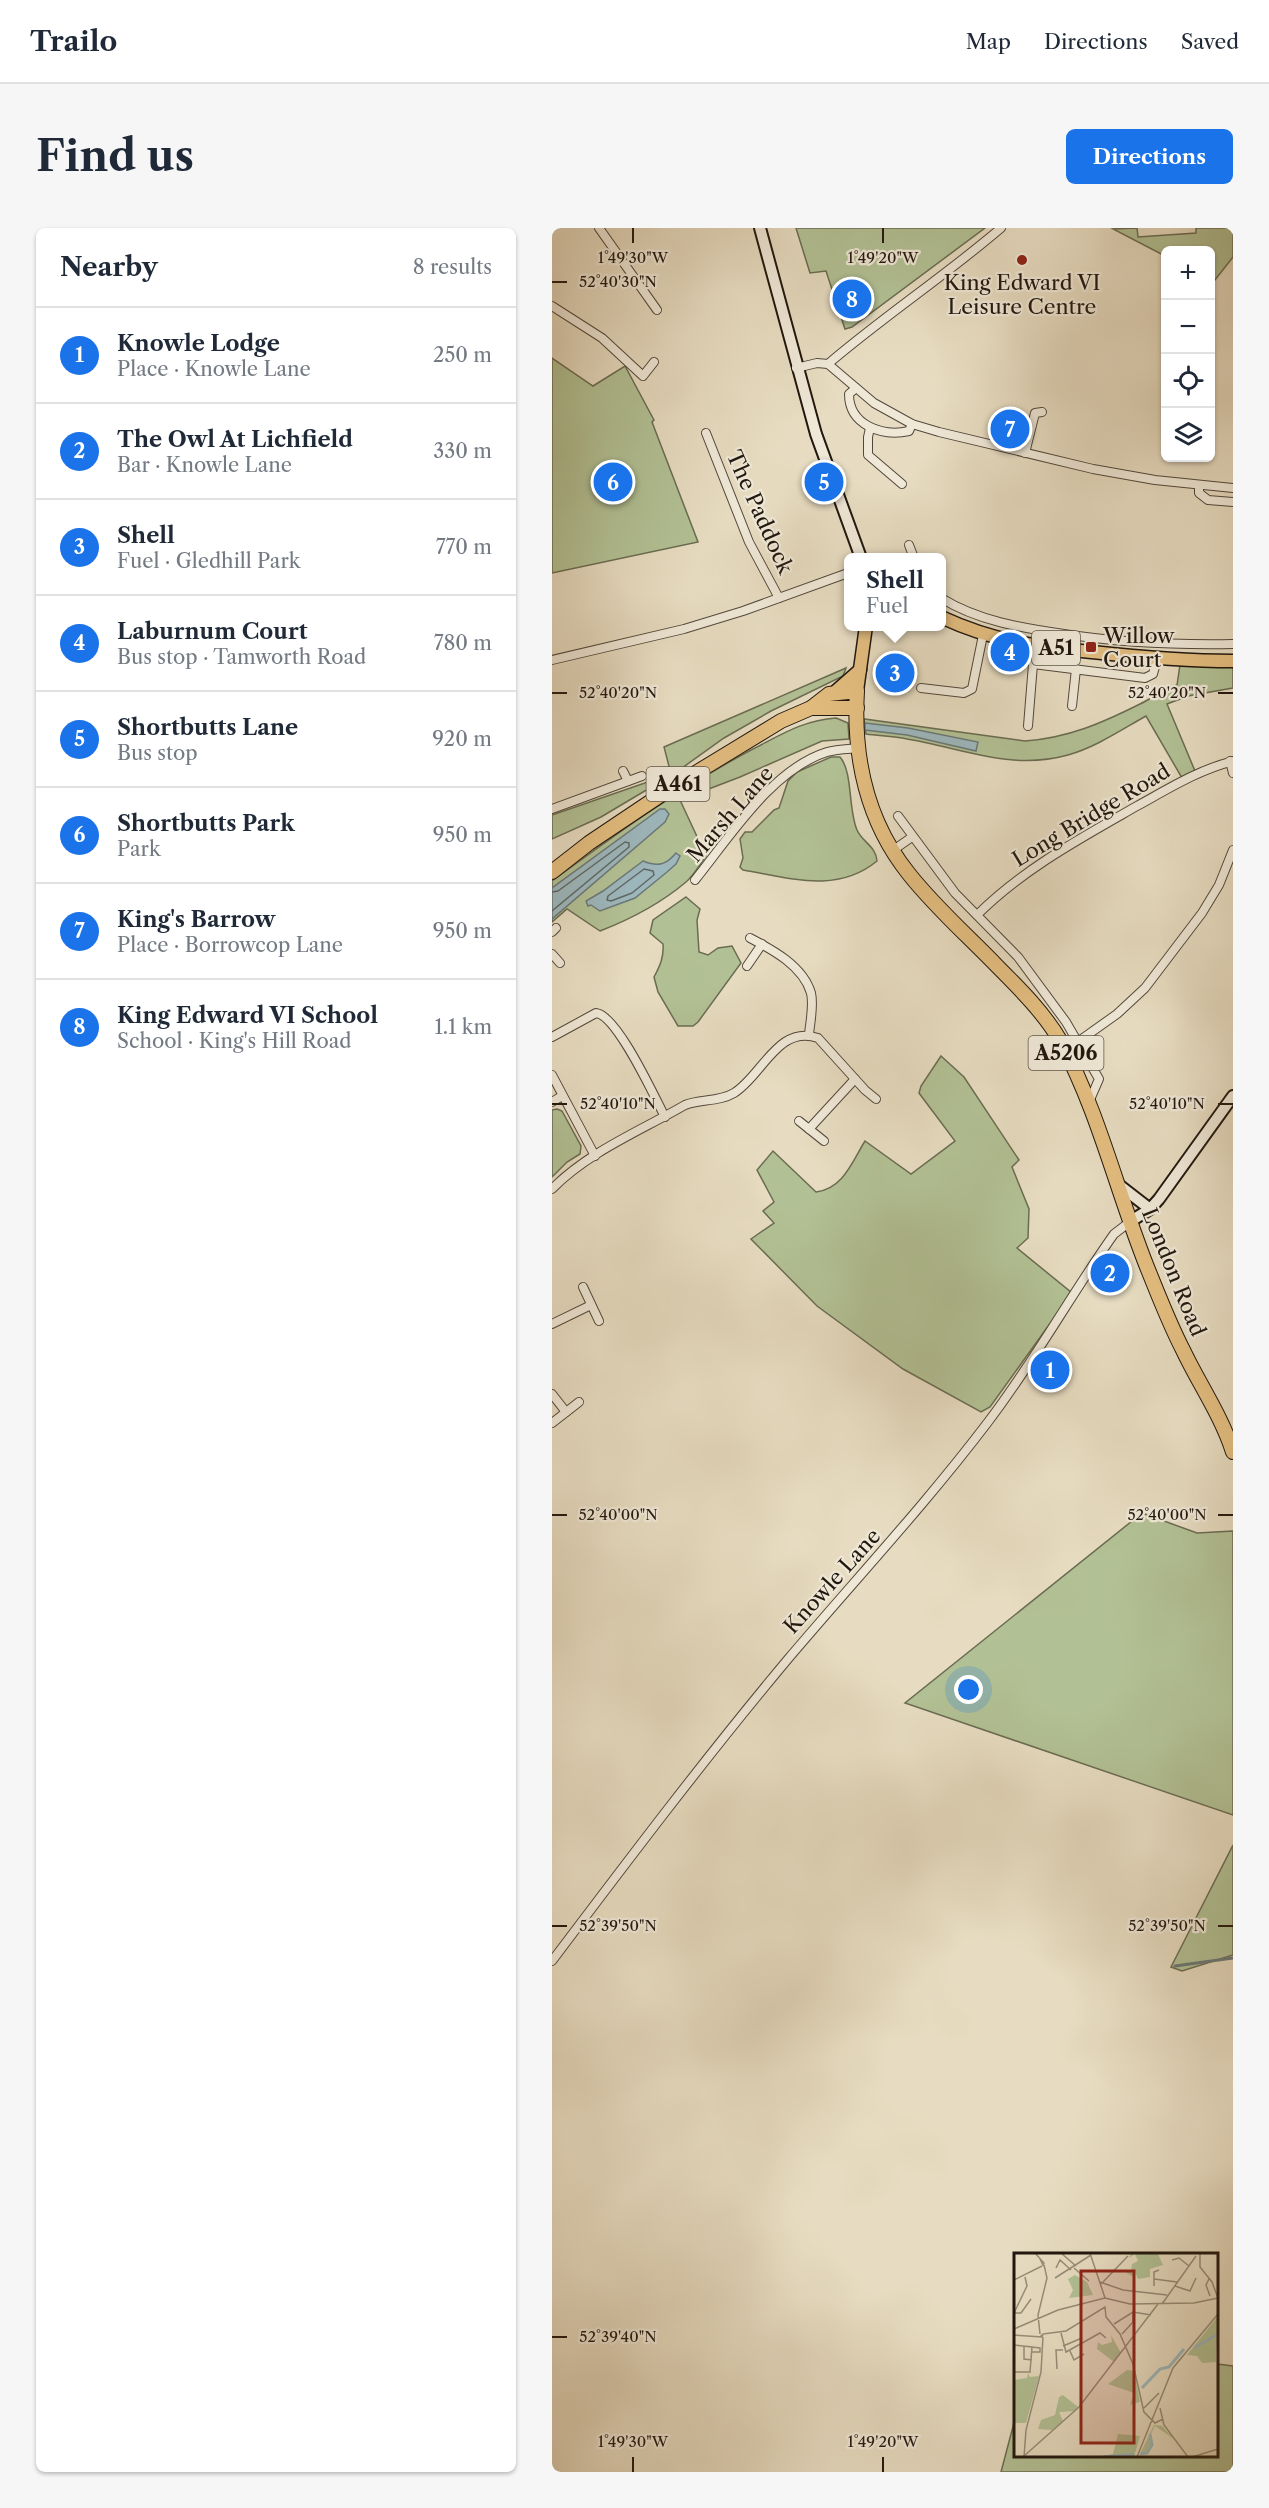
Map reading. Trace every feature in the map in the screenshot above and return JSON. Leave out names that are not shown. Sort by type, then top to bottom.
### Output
[{"type":"highway","points":[[835,692],[857,691]]},
{"type":"highway","name":"London Road","points":[[857,691],[857,728],[862,774],[873,814],[892,851],[910,876],[1009,978],[1044,1018],[1060,1041],[1089,1102],[1144,1258],[1182,1349],[1217,1413],[1233,1452]]},
{"type":"highway","name":"A461","points":[[552,872],[589,843],[671,788],[781,721],[811,708],[824,696],[835,692]]},
{"type":"highway","name":"A461","points":[[811,708],[857,708]]},
{"type":"main road","name":"A51","points":[[946,619],[985,635],[1035,646],[1157,659],[1233,661]]},
{"type":"main road","name":"London Road","points":[[857,691],[865,631]]},
{"type":"main road","points":[[835,692],[860,670]]},
{"type":"street","points":[[760,228],[796,368],[816,434],[859,553]]},
{"type":"street","points":[[828,364],[873,326],[959,264],[1001,228]]},
{"type":"street","points":[[601,231],[657,310]]},
{"type":"street","points":[[552,306],[602,338],[640,378],[654,362]]},
{"type":"street","points":[[796,368],[817,363],[828,364],[874,403],[912,424],[1132,477],[1233,488]]},
{"type":"street","points":[[856,388],[849,394],[849,405],[870,428],[900,433],[909,431],[912,424]]},
{"type":"street","points":[[1025,453],[1032,420],[1035,413],[1042,412]]},
{"type":"street","points":[[870,428],[868,455],[884,471],[902,483]]},
{"type":"street","name":"The Paddock","points":[[710,437],[749,542],[779,598]]},
{"type":"street","points":[[1199,485],[1199,493],[1208,500],[1233,502]]},
{"type":"street","points":[[909,545],[912,553]]},
{"type":"street","points":[[552,660],[684,629],[844,575]]},
{"type":"street","points":[[946,600],[991,620],[1047,632],[1139,644],[1233,644]]},
{"type":"street","points":[[921,688],[964,693],[972,689],[985,635],[991,620]]},
{"type":"street","points":[[1028,726],[1035,646]]},
{"type":"street","points":[[1033,664],[1145,678],[1153,674],[1157,659]]},
{"type":"street","points":[[1072,706],[1076,669]]},
{"type":"street","name":"Marsh Lane","points":[[695,880],[742,821],[784,778],[802,764],[827,752],[859,748]]},
{"type":"street","points":[[1231,761],[1233,773]]},
{"type":"street","name":"Long Bridge Road","points":[[977,915],[1001,891],[1037,866],[1190,777],[1231,761]]},
{"type":"street","points":[[623,771],[628,781]]},
{"type":"street","points":[[552,809],[642,776]]},
{"type":"street","points":[[898,816],[954,893],[1018,957],[1079,1041],[1099,1079],[1089,1102]]},
{"type":"street","points":[[892,851],[912,837]]},
{"type":"street","points":[[1079,1041],[1117,1014],[1145,988],[1202,914],[1219,885],[1233,850]]},
{"type":"street","points":[[750,938],[784,959],[799,973],[807,985],[812,1002],[809,1035]]},
{"type":"street","points":[[747,966],[762,944]]},
{"type":"street","points":[[552,954],[560,963]]},
{"type":"street","points":[[552,1036],[596,1012],[604,1015],[622,1038],[664,1117]]},
{"type":"street","points":[[552,1189],[567,1175],[595,1156],[664,1117],[696,1101],[722,1098],[742,1088],[782,1044],[792,1038],[809,1035],[818,1038],[876,1099]]},
{"type":"street","points":[[552,1075],[595,1156]]},
{"type":"street","points":[[809,1130],[855,1078]]},
{"type":"street","points":[[552,1102],[562,1096]]},
{"type":"street","points":[[1131,1221],[1150,1209],[1233,1096]]},
{"type":"street","points":[[799,1121],[824,1142]]},
{"type":"street","points":[[1119,1185],[1150,1209]]},
{"type":"street","name":"Knowle Lane","points":[[552,1961],[724,1736],[953,1468],[1028,1367],[1108,1242],[1114,1234],[1131,1221]]},
{"type":"street","points":[[583,1287],[599,1321]]},
{"type":"street","points":[[552,1324],[591,1305]]},
{"type":"street","points":[[552,1394],[566,1412]]},
{"type":"street","points":[[552,1423],[579,1401]]},
{"type":"green space","points":[[796,228],[985,228],[852,327],[845,329],[826,271],[810,273]]},
{"type":"green space","points":[[1137,228],[1138,237],[1196,233],[1196,228],[1233,228],[1233,257],[1215,280],[1215,246],[1161,246],[1161,254],[1113,229]]},
{"type":"green space","points":[[552,358],[593,386],[625,366],[654,420],[652,422],[698,542],[552,573]]},
{"type":"green space","points":[[1180,665],[1233,665],[1233,688],[1188,696],[1167,704],[1195,771],[1182,778],[1146,716],[1088,748],[1068,755],[1026,761],[987,756],[902,738],[866,734],[864,719],[1025,741],[1056,737],[1126,711],[1177,685]]},
{"type":"green space","points":[[846,668],[843,676],[771,711],[724,738],[675,773],[601,817],[552,839],[552,815],[671,774],[664,747]]},
{"type":"green space","points":[[836,718],[848,723],[849,739],[822,741],[680,800],[706,856],[689,879],[676,890],[634,916],[600,931],[567,909],[552,922],[552,881],[600,846],[674,796],[751,750],[802,725]]},
{"type":"green space","points":[[831,757],[840,757],[844,764],[857,830],[872,848],[877,861],[862,871],[829,880],[813,881],[743,870],[740,867],[743,858],[740,839],[745,832],[752,832],[774,810],[779,808],[788,781],[797,772]]},
{"type":"green space","points":[[686,897],[700,909],[697,920],[699,952],[708,955],[718,948],[732,946],[741,963],[698,1022],[693,1026],[678,1026],[658,992],[654,977],[661,961],[663,944],[650,933],[653,920]]},
{"type":"green space","points":[[941,1056],[964,1077],[1019,1160],[1012,1167],[1029,1209],[1028,1238],[1017,1248],[1072,1293],[990,1407],[981,1412],[903,1369],[817,1306],[751,1239],[774,1223],[763,1211],[774,1202],[757,1170],[773,1151],[816,1192],[833,1186],[840,1180],[865,1141],[911,1174],[955,1141],[919,1093],[921,1086]]},
{"type":"green space","points":[[552,1110],[562,1111],[581,1146],[580,1154],[567,1162],[552,1177]]},
{"type":"green space","points":[[1142,1513],[1197,1533],[1233,1531],[1233,1815],[905,1703]]},
{"type":"green space","points":[[1233,1845],[1233,1955],[1182,1971],[1171,1967]]},
{"type":"green space","points":[[1218,2364],[1233,2366],[1233,2472],[1001,2472],[1014,2423],[1014,2457],[1218,2457]]},
{"type":"water","points":[[865,723],[908,728],[978,742],[976,751],[907,735],[865,730]]},
{"type":"water","points":[[660,809],[665,809],[669,814],[665,822],[552,919],[552,888]]},
{"type":"water","points":[[676,853],[680,856],[676,864],[635,898],[600,911],[591,905],[588,906],[586,901],[643,861],[661,864]]},
{"type":"waterway","points":[[1175,1966],[1233,1958]]},
{"type":"place","name":"King Edward VI Leisure Centre","points":[[1022,260]]},
{"type":"place","name":"King Edward VI School","points":[[852,299]]},
{"type":"place","name":"King's Barrow","points":[[1010,429]]},
{"type":"place","name":"Shortbutts Park","points":[[613,482]]},
{"type":"place","name":"Shortbutts Lane","points":[[824,482]]},
{"type":"place","name":"Willow Court","points":[[1091,647]]},
{"type":"place","name":"Laburnum Court","points":[[1010,652]]},
{"type":"place","name":"Shell","points":[[895,673]]},
{"type":"place","name":"The Owl At Lichfield","points":[[1110,1273]]},
{"type":"place","name":"Knowle Lodge","points":[[1050,1370]]}]
